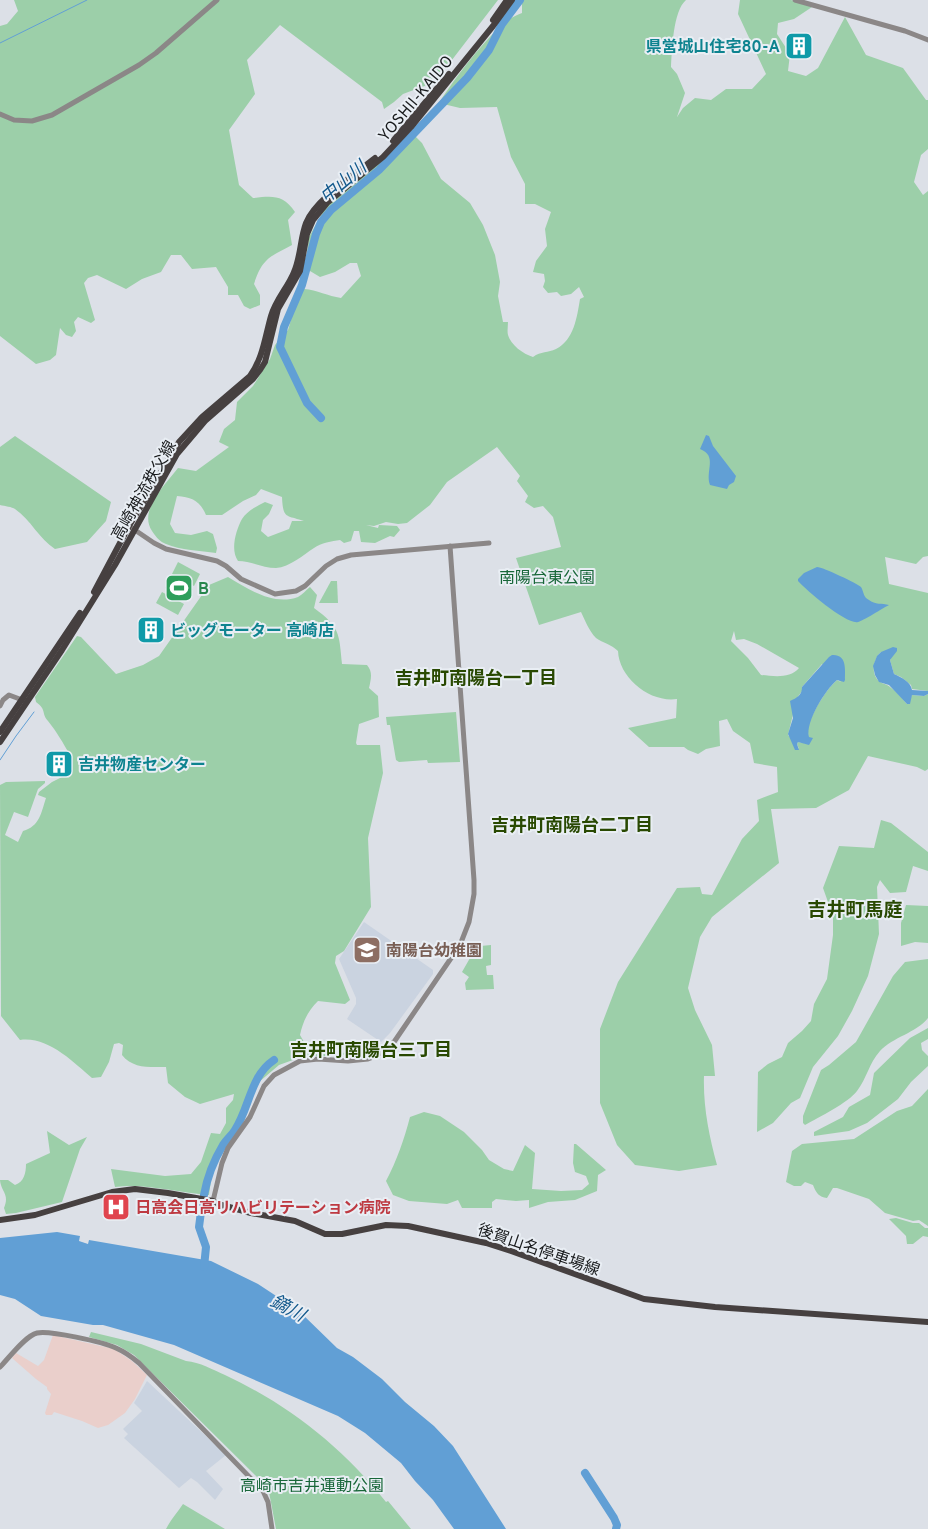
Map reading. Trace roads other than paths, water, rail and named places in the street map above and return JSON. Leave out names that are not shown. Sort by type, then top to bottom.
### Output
[{"type":"main road","name":"YOSHII-KAIDO","points":[[326,201],[394,140],[490,23],[506,0]]},
{"type":"main road","name":"YOSHII-KAIDO","points":[[326,201],[383,157],[396,143],[493,26],[512,0]]},
{"type":"main road","name":"高崎神流秩父線","points":[[0,742],[92,595],[180,442],[202,417],[250,376],[256,368],[262,353],[271,314],[295,270],[306,224],[315,208],[326,201]]},
{"type":"main road","name":"高崎神流秩父線","points":[[0,732],[25,700]]},
{"type":"main road","name":"後賀山名停車場線","points":[[0,1220],[35,1215],[112,1192],[135,1190],[168,1193],[213,1201],[251,1213],[285,1218],[325,1234],[342,1234],[386,1225],[408,1226],[450,1235],[511,1251],[644,1299],[715,1307],[928,1322]]},
{"type":"street","points":[[0,114],[14,120],[32,121],[52,115],[145,61],[217,0]]},
{"type":"street","points":[[795,0],[904,31],[928,40]]},
{"type":"street","points":[[820,0],[820,7]]},
{"type":"street","points":[[132,528],[166,549],[217,561],[241,579],[275,594],[296,591],[305,586],[326,566],[337,559],[352,555],[490,543]]},
{"type":"street","points":[[213,1201],[222,1163],[228,1148],[250,1117],[264,1086],[274,1075],[300,1061],[318,1059],[359,1060],[376,1056],[383,1051],[394,1042],[412,1019],[460,945],[469,922],[474,894],[474,880],[450,546]]},
{"type":"street","points":[[0,706],[9,695],[25,700]]},
{"type":"street","points":[[0,1367],[26,1339],[36,1333],[48,1332],[100,1343],[124,1352],[139,1363],[264,1491],[268,1502],[272,1529]]},
{"type":"water","points":[[706,435],[709,436],[713,446],[736,476],[734,482],[727,489],[710,485],[710,460],[705,452],[700,449]]},
{"type":"water","points":[[817,567],[858,585],[871,602],[889,605],[858,622],[845,618],[818,599],[798,581],[804,573]]},
{"type":"water","points":[[893,647],[897,648],[897,651],[890,660],[894,674],[908,682],[912,690],[928,691],[928,694],[924,696],[912,695],[910,704],[907,704],[889,685],[879,682],[875,675],[873,666],[877,656],[881,652]]},
{"type":"water","points":[[832,655],[837,655],[843,660],[845,680],[844,682],[837,680],[832,684],[817,706],[810,723],[809,737],[813,738],[809,745],[798,742],[799,750],[795,750],[788,734],[793,718],[790,701],[799,696],[802,687]]},
{"type":"water","name":"鏑川","points":[[57,1232],[80,1236],[79,1241],[88,1244],[89,1240],[211,1261],[258,1284],[299,1311],[337,1348],[353,1357],[382,1379],[405,1402],[434,1426],[453,1446],[506,1529],[454,1529],[433,1500],[401,1463],[365,1433],[338,1416],[174,1345],[103,1325],[41,1316],[15,1299],[0,1295],[0,1238]]},
{"type":"waterway","points":[[0,43],[87,0]]},
{"type":"waterway","name":"中山川","points":[[321,418],[307,403],[280,347],[284,327],[302,285],[321,222],[331,210],[379,170],[467,78],[489,50],[502,24],[520,0]]},
{"type":"waterway","points":[[0,760],[34,712]]},
{"type":"waterway","points":[[204,1195],[214,1163],[240,1121],[255,1083],[260,1074],[274,1060]]},
{"type":"waterway","points":[[202,1204],[199,1227],[206,1247],[204,1267]]},
{"type":"waterway","points":[[585,1473],[614,1518],[617,1525],[616,1529]]},
{"type":"place","name":"県営城山住宅80-A","points":[[799,46]]},
{"type":"place","name":"B","points":[[179,588]]},
{"type":"place","name":"ビッグモーター 高崎店","points":[[151,630]]},
{"type":"place","name":"吉井物産センター","points":[[59,764]]},
{"type":"place","name":"南陽台幼稚園","points":[[367,950]]},
{"type":"place","name":"日高会日高リハビリテーション病院","points":[[116,1207]]},
{"type":"district","name":"吉井町南陽台一丁目","points":[[476,678]]},
{"type":"district","name":"吉井町南陽台二丁目","points":[[572,825]]},
{"type":"district","name":"吉井町馬庭","points":[[855,909]]},
{"type":"district","name":"吉井町南陽台三丁目","points":[[371,1050]]},
{"type":"park label","name":"南陽台東公園","points":[[547,577]]},
{"type":"park label","name":"高崎市吉井運動公園","points":[[312,1485]]}]
